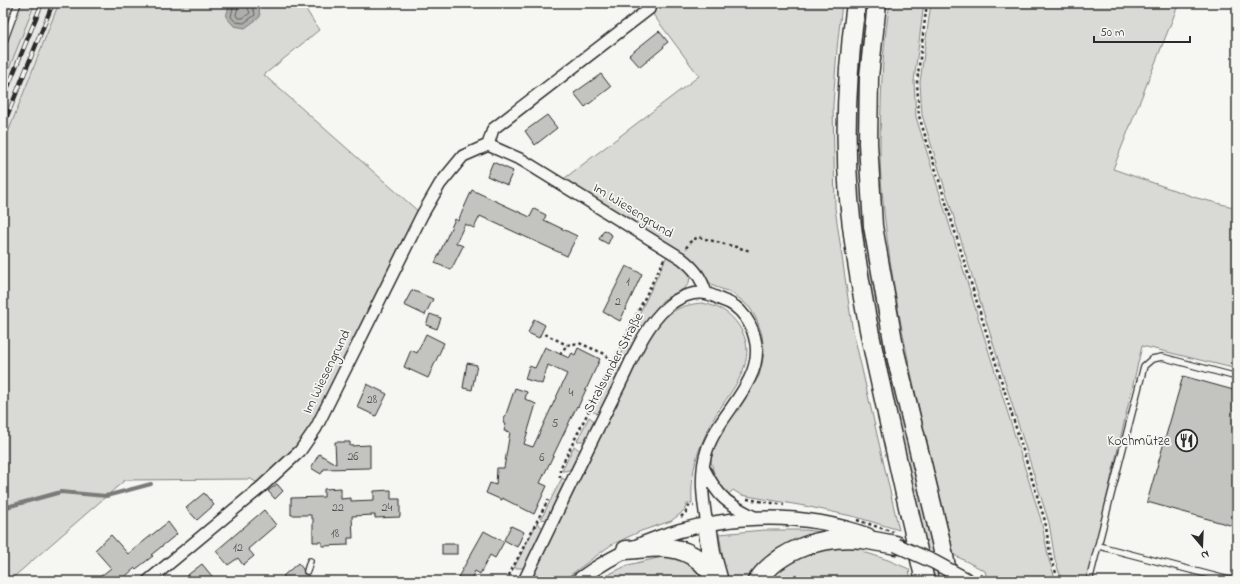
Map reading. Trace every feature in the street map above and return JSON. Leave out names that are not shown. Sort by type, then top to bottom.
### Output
[{"type":"highway","points":[[856,3],[847,90],[849,198],[855,255],[869,331],[925,581]]},
{"type":"highway","points":[[877,3],[869,77],[868,143],[873,226],[895,352],[949,581]]},
{"type":"highway","points":[[707,525],[711,553],[718,581]]},
{"type":"highway","points":[[757,581],[773,564],[786,554],[803,547],[860,536],[896,545]]},
{"type":"highway","points":[[626,550],[672,547],[691,555],[700,561],[718,581]]},
{"type":"street","points":[[488,145],[493,129],[654,6]]},
{"type":"street","name":"Im Wiesengrund","points":[[148,581],[260,488],[300,451],[316,428],[422,214],[440,184],[463,156],[488,145],[522,160],[681,258],[695,269],[706,293]]},
{"type":"street","name":"Stralsunder Straße","points":[[524,581],[602,418],[648,329],[668,306],[679,299],[687,295],[706,293],[728,302],[747,318],[753,330],[756,346],[756,360],[752,374],[713,435],[706,451],[703,466],[703,489],[707,525]]},
{"type":"street","points":[[703,466],[718,494],[731,505],[756,518]]},
{"type":"street","points":[[577,581],[626,550],[659,537],[732,520],[756,518],[801,520],[834,525],[860,536]]},
{"type":"street","points":[[896,545],[934,562],[969,581]]},
{"type":"lane","points":[[3,44],[18,3]]},
{"type":"lane","points":[[1091,581],[1090,577],[1144,366],[1152,359],[1162,357],[1237,377]]},
{"type":"lane","points":[[1099,546],[1233,581]]},
{"type":"lane","points":[[307,571],[310,561]]},
{"type":"path","points":[[927,3],[917,82],[919,116],[1045,521],[1051,559],[1059,581]]},
{"type":"path","points":[[681,258],[690,242],[698,237],[751,251]]},
{"type":"path","points":[[560,478],[560,469],[612,361],[668,251]]},
{"type":"path","points":[[545,334],[567,345],[579,343],[605,354],[609,359]]},
{"type":"path","points":[[560,354],[567,345]]},
{"type":"path","points":[[506,581],[549,498]]},
{"type":"path","points":[[987,578],[991,581]]},
{"type":"shaded area","points":[[3,3],[35,3],[3,84]]},
{"type":"shaded area","points":[[35,3],[59,3],[3,145],[3,84]]},
{"type":"shaded area","points":[[59,3],[232,3],[229,6],[259,8],[254,3],[302,3],[319,30],[264,75],[419,212],[313,426],[296,447],[259,484],[251,479],[125,480],[9,581],[3,581],[3,145]]},
{"type":"shaded area","points":[[665,3],[842,3],[833,105],[835,208],[852,326],[899,530],[856,517],[805,506],[741,495],[733,490],[729,494],[714,474],[711,461],[714,445],[727,421],[759,376],[764,351],[762,335],[757,320],[750,308],[740,299],[730,292],[713,286],[688,257],[561,181],[699,76],[652,13]]},
{"type":"shaded area","points":[[863,3],[870,3],[865,218],[874,285],[888,355],[941,581],[933,581],[881,357],[859,219],[854,148],[854,108]]},
{"type":"shaded area","points":[[890,3],[924,3],[914,81],[916,117],[1041,520],[1049,560],[1056,581],[995,581],[986,575],[985,571],[954,555],[911,374],[887,236],[881,179],[880,137],[881,92],[886,28]]},
{"type":"shaded area","points":[[931,3],[1179,3],[1113,169],[1197,198],[1237,208],[1237,369],[1142,346],[1087,581],[1062,581],[1055,560],[1049,523],[922,115],[920,82]]},
{"type":"shaded area","points":[[667,256],[686,268],[690,276],[689,283],[685,288],[663,300],[642,329],[633,327]]},
{"type":"shaded area","points":[[702,303],[723,310],[732,317],[739,326],[744,337],[747,347],[747,357],[740,377],[716,415],[701,444],[694,469],[692,503],[687,504],[685,509],[671,521],[641,531],[611,545],[562,581],[528,581],[647,339],[664,318],[677,309],[692,304]]},
{"type":"shaded area","points":[[630,335],[637,339],[626,361],[619,357]]},
{"type":"shaded area","points":[[614,366],[622,370],[600,415],[592,411]]},
{"type":"shaded area","points":[[589,417],[596,422],[587,441],[577,441]]},
{"type":"shaded area","points":[[574,446],[582,452],[572,468],[562,471]]},
{"type":"shaded area","points":[[562,478],[567,481],[548,520],[541,519]]},
{"type":"shaded area","points":[[537,523],[544,529],[524,568],[514,568]]},
{"type":"shaded area","points":[[764,530],[805,530],[830,533],[750,581],[727,581],[719,534]]},
{"type":"shaded area","points":[[849,545],[863,549],[864,552],[909,569],[911,581],[765,581],[802,553]]},
{"type":"shaded area","points":[[666,556],[682,557],[691,563],[708,581],[595,581],[628,565]]},
{"type":"water","points":[[232,3],[254,3],[259,8],[260,17],[245,28],[234,26],[226,17],[229,6]]},
{"type":"building","points":[[659,31],[668,42],[640,67],[629,55]]},
{"type":"building","points":[[601,74],[611,87],[585,107],[574,93]]},
{"type":"building","points":[[547,115],[557,128],[535,145],[525,131]]},
{"type":"building","points":[[493,162],[513,171],[507,185],[487,176]]},
{"type":"building","points":[[472,190],[530,217],[534,209],[546,215],[544,220],[577,236],[567,256],[480,216],[474,228],[465,224],[456,243],[463,246],[451,270],[435,263],[455,219],[458,221]]},
{"type":"building","points":[[604,230],[612,235],[608,244],[599,239]]},
{"type":"building","points":[[626,266],[642,274],[620,321],[603,312]]},
{"type":"building","points":[[412,290],[433,299],[425,315],[404,305]]},
{"type":"building","points":[[430,314],[441,318],[437,329],[426,325]]},
{"type":"building","points":[[534,319],[545,325],[539,338],[528,333]]},
{"type":"building","points":[[426,334],[444,343],[428,378],[404,367],[411,350],[417,353]]},
{"type":"building","points":[[545,347],[569,358],[572,353],[575,355],[578,348],[600,359],[540,483],[547,486],[534,514],[502,498],[502,500],[486,493],[490,483],[496,485],[497,468],[504,468],[510,432],[504,431],[506,424],[503,423],[515,388],[527,392],[525,399],[536,404],[524,444],[533,447],[567,374],[548,365],[542,384],[525,379],[529,366],[535,368]]},
{"type":"building","points":[[467,363],[477,365],[472,390],[463,388]]},
{"type":"building","points":[[1183,376],[1237,391],[1237,527],[1147,502]]},
{"type":"building","points":[[367,384],[387,394],[376,416],[357,407]]},
{"type":"building","points":[[335,442],[350,442],[350,446],[370,445],[370,468],[324,469],[321,474],[311,468],[319,454],[336,464]]},
{"type":"building","points":[[277,484],[283,491],[275,499],[268,491]]},
{"type":"building","points":[[341,488],[341,499],[351,498],[351,501],[374,500],[374,491],[391,490],[391,499],[400,499],[400,517],[375,518],[375,515],[352,516],[353,538],[348,538],[348,545],[322,546],[322,542],[313,542],[313,518],[311,518],[311,515],[291,515],[291,498],[324,497],[324,489]]},
{"type":"building","points":[[204,493],[214,505],[197,520],[186,508]]},
{"type":"building","points":[[264,510],[276,525],[248,549],[254,556],[243,565],[238,558],[228,565],[216,551]]},
{"type":"building","points":[[168,522],[177,534],[151,555],[153,556],[136,569],[135,568],[120,581],[95,581],[111,568],[95,550],[111,535],[128,554]]},
{"type":"building","points":[[511,526],[524,532],[517,547],[504,540]]},
{"type":"building","points":[[484,531],[504,542],[495,558],[490,555],[480,574],[475,571],[470,581],[456,581]]},
{"type":"building","points":[[442,544],[457,544],[457,554],[442,554]]},
{"type":"building","points":[[298,563],[303,569],[304,574],[308,575],[313,581],[288,581],[283,576]]},
{"type":"building","points":[[202,564],[216,581],[180,581]]},
{"type":"waterway","points":[[3,508],[61,492],[106,496],[151,484]]},
{"type":"railway","points":[[3,99],[42,3]]},
{"type":"railway","points":[[3,126],[53,3]]},
{"type":"place","name":"Kochmütze","points":[[1186,441]]}]
